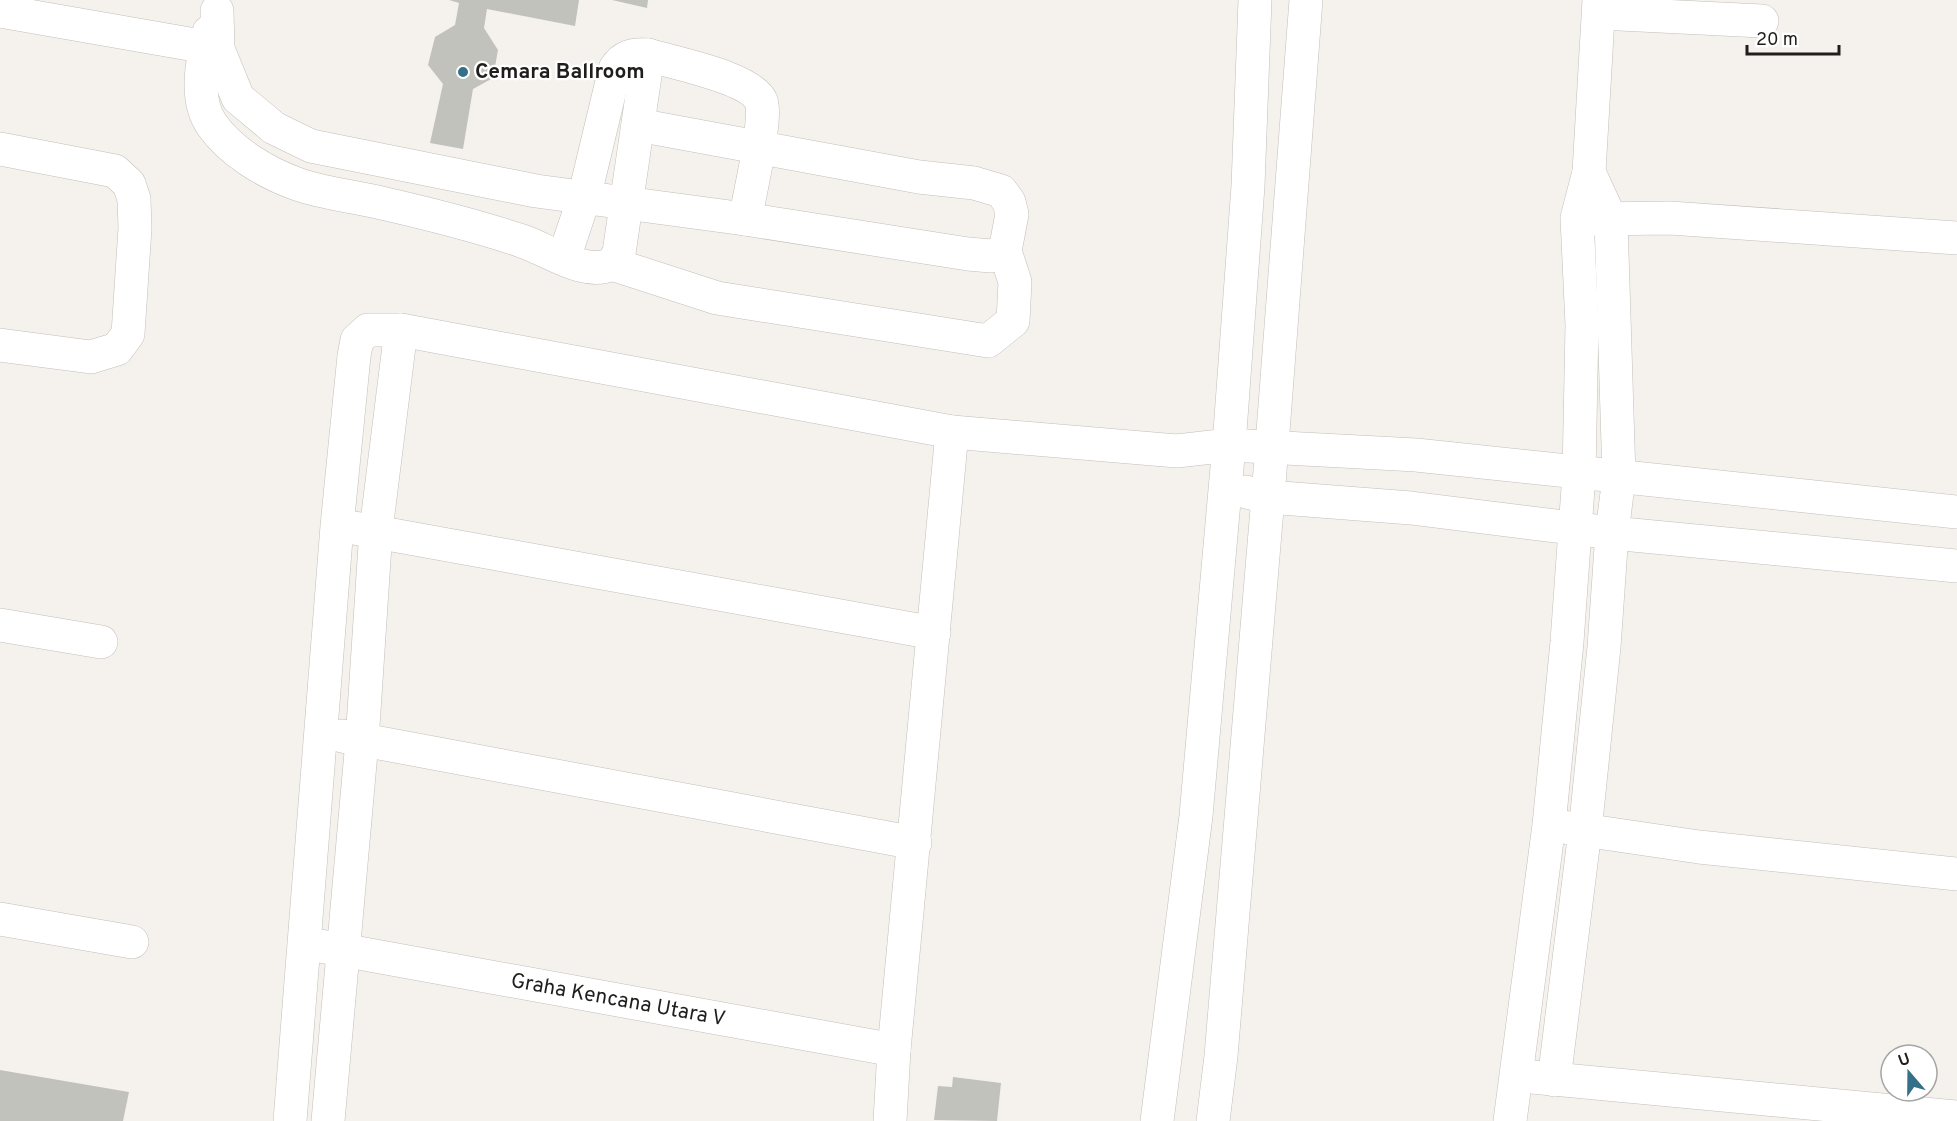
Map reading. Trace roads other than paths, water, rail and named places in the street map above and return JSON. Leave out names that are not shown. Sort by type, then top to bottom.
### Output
[{"type":"street","points":[[1157,1121],[1196,816],[1229,445],[1248,186],[1255,0]]},
{"type":"street","points":[[1213,1121],[1221,1056],[1268,497],[1270,447],[1306,0]]},
{"type":"street","points":[[220,3],[212,48],[201,86],[203,110],[218,132],[251,162],[298,185],[462,221],[587,267],[612,264],[717,298],[988,341],[1013,321],[1015,282],[1005,251],[1012,219],[1011,206],[1001,191],[992,187],[919,177],[638,125]]},
{"type":"street","points":[[1510,1121],[1549,825],[1568,642],[1579,474],[1582,325],[1577,218],[1589,172],[1599,6],[1762,21]]},
{"type":"street","points":[[0,11],[212,48]]},
{"type":"street","points":[[212,48],[238,98],[274,128],[311,146],[456,176],[584,198],[746,219],[968,254],[991,256],[1005,251]]},
{"type":"street","points":[[612,264],[619,253],[648,55]]},
{"type":"street","points":[[564,258],[584,198],[615,69],[627,57],[648,55],[737,82],[753,91],[761,100],[763,108],[746,219]]},
{"type":"street","points":[[218,132],[238,98]]},
{"type":"street","points":[[298,185],[311,146]]},
{"type":"street","points":[[0,149],[115,171],[125,178],[132,191],[135,228],[128,334],[117,349],[91,357],[0,345]]},
{"type":"street","points":[[1554,1080],[1585,831],[1619,477],[1611,220],[1589,172]]},
{"type":"street","points":[[1577,218],[1611,220],[1670,218],[1957,238]]},
{"type":"street","points":[[290,1121],[337,526],[355,347],[360,335],[368,330],[401,330],[952,432],[1177,452],[1229,445],[1416,455],[1579,474],[1957,512]]},
{"type":"street","points":[[328,1121],[362,741],[376,530],[401,330]]},
{"type":"street","points":[[890,1121],[894,1050],[952,432]]},
{"type":"street","points":[[1177,452],[1225,488],[1268,497],[1411,508],[1612,533],[1957,566]]},
{"type":"street","points":[[337,526],[376,530],[934,633]]},
{"type":"street","points":[[0,625],[101,642]]},
{"type":"street","points":[[1568,642],[1604,647]]},
{"type":"street","points":[[321,731],[362,741],[915,843]]},
{"type":"street","points":[[1549,825],[1700,848],[1957,874]]},
{"type":"street","points":[[0,920],[132,942]]},
{"type":"street","name":"Graha Kencana Utara V","points":[[304,943],[894,1050]]},
{"type":"street","points":[[1515,1075],[1957,1117]]},
{"type":"place","name":"Cemara Ballroom","points":[[463,72]]}]
